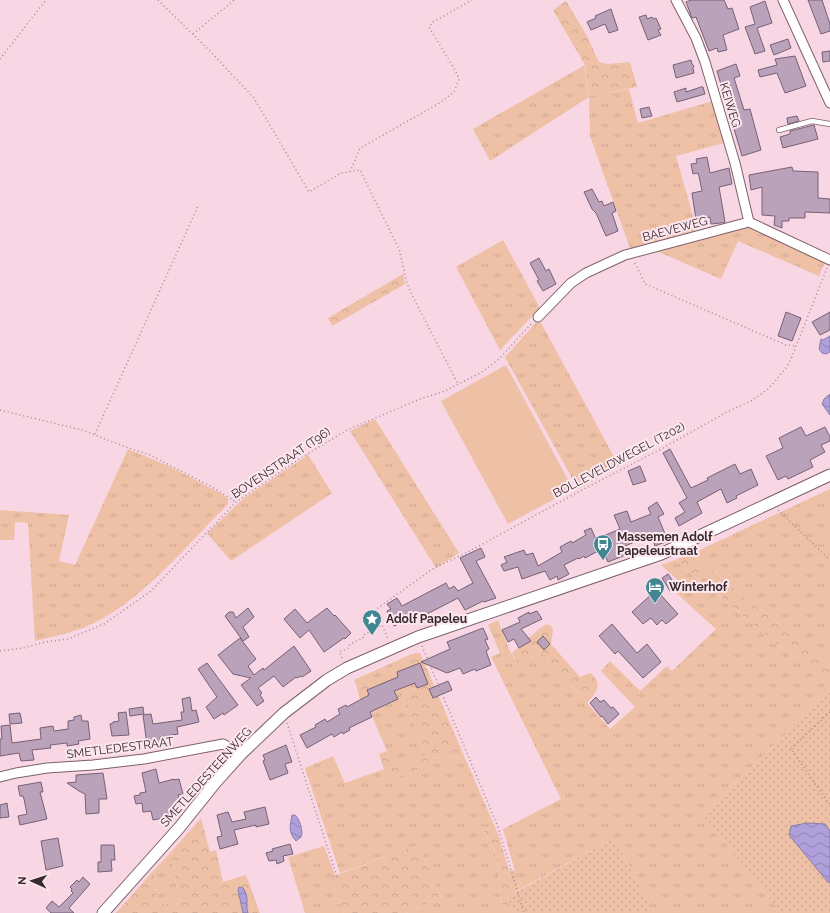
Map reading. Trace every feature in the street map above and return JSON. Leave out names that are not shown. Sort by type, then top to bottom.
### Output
[{"type":"street","name":"KEIWEG","points":[[676,0],[696,38],[705,62],[735,163],[749,222]]},
{"type":"street","points":[[783,0],[830,103]]},
{"type":"street","name":"BAEVEWEG","points":[[538,317],[571,283],[586,273],[630,254],[749,222]]},
{"type":"street","points":[[749,222],[828,264]]},
{"type":"street","name":"SMETLEDESTEENWEG","points":[[103,913],[179,828],[215,783],[241,754],[284,713],[327,680],[347,668],[418,637],[661,554],[830,475]]},
{"type":"street","name":"SMETLEDESTRAAT","points":[[0,777],[46,768],[93,765],[144,759],[223,744],[241,754]]},
{"type":"lane","points":[[779,130],[812,121],[830,124]]},
{"type":"path","points":[[0,59],[46,0]]},
{"type":"path","points":[[158,0],[193,34],[254,98],[309,192],[341,173],[360,170],[399,249],[407,283],[412,295],[458,384]]},
{"type":"path","points":[[193,34],[234,0]]},
{"type":"path","points":[[350,172],[360,148],[438,104],[454,92],[459,79],[429,27],[433,22],[472,0]]},
{"type":"path","points":[[95,435],[198,206]]},
{"type":"path","points":[[630,254],[646,284],[786,345],[796,346]]},
{"type":"path","name":"BOLLEVELDWEGEL (T202)","points":[[371,631],[375,610],[434,568],[663,448],[725,413],[753,400],[768,389],[786,368],[828,264]]},
{"type":"path","name":"BOVENSTRAAT (T96)","points":[[0,651],[68,639],[104,624],[151,591],[236,502],[299,459],[347,430],[420,399],[445,391],[482,372],[499,359],[538,317]]},
{"type":"path","points":[[0,410],[82,430],[150,455],[212,487],[236,502]]},
{"type":"path","points":[[770,504],[830,560]]},
{"type":"path","points":[[347,668],[339,652],[349,648],[350,644],[363,638],[363,635],[382,625],[393,648]]},
{"type":"path","points":[[418,637],[498,827],[524,913]]},
{"type":"path","points":[[830,712],[791,749],[830,805]]},
{"type":"path","points":[[284,713],[337,877]]},
{"type":"green space","points":[[566,1],[587,36],[599,62],[607,64],[630,62],[637,87],[589,96],[585,65],[553,10]]},
{"type":"green space","points":[[585,65],[589,96],[629,89],[638,123],[713,101],[724,143],[676,156],[697,231],[631,251],[590,136],[589,97],[490,161],[473,129]]},
{"type":"green space","points":[[750,227],[826,260],[819,276],[738,241],[721,279],[654,250]]},
{"type":"green space","points":[[503,240],[539,306],[539,309],[500,350],[456,267]]},
{"type":"green space","points":[[403,274],[405,284],[332,326],[328,318]]},
{"type":"green space","points":[[539,319],[619,466],[578,489],[505,357]]},
{"type":"green space","points":[[506,365],[573,489],[508,524],[441,401]]},
{"type":"green space","points":[[375,419],[459,553],[436,568],[350,431]]},
{"type":"green space","points":[[128,449],[171,467],[222,494],[228,499],[228,504],[160,574],[123,605],[103,618],[83,628],[35,641],[28,523],[15,522],[14,540],[0,540],[0,510],[69,515],[59,561],[75,565]]},
{"type":"green space","points":[[308,455],[332,493],[231,561],[207,533],[244,498]]},
{"type":"green space","points":[[830,489],[830,665],[691,554]]},
{"type":"green space","points":[[691,554],[830,665],[830,687],[675,560]]},
{"type":"green space","points":[[675,560],[830,687],[830,690],[703,815],[782,913],[654,913],[614,838],[520,889],[503,829],[561,799],[491,657],[500,653],[488,625],[498,620],[509,649],[519,667],[541,651],[610,729],[635,707],[601,671],[610,661],[640,691],[667,666],[672,671],[716,629],[674,591],[681,583],[661,565]]},
{"type":"green space","points":[[547,624],[551,626],[553,630],[551,644],[580,677],[590,673],[597,680],[598,684],[596,692],[587,703],[541,651],[519,667],[512,653],[539,629]]},
{"type":"green space","points":[[415,653],[420,653],[422,657],[464,756],[436,758],[428,761],[411,773],[400,776],[384,769],[379,754],[387,751],[392,767],[426,755],[402,695],[417,688],[405,657]]},
{"type":"green space","points":[[405,657],[417,688],[402,695],[426,755],[392,768],[387,751],[368,707],[378,692],[372,684],[367,683],[357,688],[354,680]]},
{"type":"green space","points":[[367,683],[373,684],[378,692],[361,704],[357,688]]},
{"type":"green space","points":[[830,690],[830,913],[782,913],[703,815]]},
{"type":"green space","points":[[333,756],[345,783],[384,769],[400,776],[406,775],[428,761],[436,758],[464,756],[495,827],[483,832],[492,845],[497,859],[501,899],[506,913],[406,913],[441,897],[418,845],[340,873],[305,768]]},
{"type":"green space","points":[[201,818],[210,852],[216,850],[223,882],[246,875],[260,913],[116,913],[154,870],[157,905],[179,902],[171,852]]},
{"type":"green space","points":[[495,827],[509,871],[515,870],[520,889],[507,897],[513,913],[506,913],[501,899],[497,859],[492,845],[483,832]]},
{"type":"green space","points":[[614,838],[654,913],[513,913],[507,897]]},
{"type":"green space","points":[[418,845],[441,897],[406,913],[344,913],[331,877]]},
{"type":"green space","points":[[324,846],[335,875],[331,877],[344,913],[305,913],[288,857]]},
{"type":"green space","points":[[171,852],[179,902],[157,905],[154,870]]},
{"type":"water","points":[[830,336],[830,352],[826,354],[822,353],[819,349],[821,339],[823,340]]},
{"type":"water","points":[[830,394],[830,415],[822,404],[824,399]]},
{"type":"water","points":[[292,815],[297,817],[302,834],[296,841],[293,838],[290,826]]},
{"type":"water","points":[[807,823],[825,824],[830,831],[830,883],[789,835],[791,826]]},
{"type":"water","points":[[239,887],[243,888],[245,892],[248,913],[243,913],[238,890]]},
{"type":"building","points":[[691,0],[724,0],[728,9],[732,8],[739,29],[723,35],[727,50],[718,52],[717,48],[709,51],[696,17],[692,18],[686,2]]},
{"type":"building","points":[[808,0],[822,0],[830,24],[830,31],[821,34]]},
{"type":"building","points":[[765,1],[772,23],[757,28],[765,51],[755,54],[745,27],[755,24],[750,7]]},
{"type":"building","points":[[611,9],[618,30],[609,33],[605,24],[591,30],[587,22],[596,18],[595,16]]},
{"type":"building","points":[[646,15],[647,19],[652,17],[654,19],[656,18],[661,29],[658,30],[661,35],[648,40],[639,17]]},
{"type":"building","points":[[788,39],[791,48],[774,55],[770,45]]},
{"type":"building","points":[[830,51],[830,61],[823,62],[822,52]]},
{"type":"building","points":[[795,56],[806,86],[785,93],[777,73],[760,77],[758,70],[777,65],[775,59]]},
{"type":"building","points":[[691,60],[694,66],[694,73],[676,78],[673,65]]},
{"type":"building","points":[[736,64],[740,76],[734,78],[744,110],[750,109],[761,150],[742,156],[717,71]]},
{"type":"building","points":[[703,87],[705,94],[677,102],[674,92],[686,88],[686,92]]},
{"type":"building","points":[[649,107],[652,116],[642,118],[640,109]]},
{"type":"building","points":[[797,116],[799,121],[788,124],[787,118]]},
{"type":"building","points":[[814,125],[818,139],[783,148],[780,137],[790,134],[790,131]]},
{"type":"building","points":[[707,157],[710,173],[729,168],[732,184],[719,187],[725,222],[721,223],[711,224],[710,217],[696,220],[692,193],[702,191],[698,173],[693,174],[691,164],[697,163],[696,159]]},
{"type":"building","points":[[792,167],[793,171],[818,172],[818,198],[830,199],[830,213],[805,212],[805,218],[789,218],[789,221],[782,221],[782,228],[774,225],[775,216],[762,215],[762,187],[751,190],[749,175]]},
{"type":"building","points":[[592,189],[599,202],[602,201],[604,206],[613,202],[616,211],[612,213],[618,231],[606,236],[596,213],[592,209],[584,192]]},
{"type":"building","points":[[539,258],[546,271],[549,269],[556,284],[543,291],[537,281],[539,280],[530,263]]},
{"type":"building","points":[[786,312],[801,318],[792,341],[778,336]]},
{"type":"building","points":[[830,312],[830,330],[820,335],[812,322]]},
{"type":"building","points":[[801,427],[806,436],[825,427],[830,437],[830,441],[821,445],[825,452],[810,460],[813,467],[788,479],[786,476],[778,480],[766,456],[783,448],[779,438]]},
{"type":"building","points":[[670,449],[691,488],[735,464],[740,474],[751,469],[758,485],[736,496],[737,498],[727,503],[721,489],[697,502],[702,513],[679,526],[675,518],[685,512],[679,503],[687,498],[663,453]]},
{"type":"building","points":[[640,466],[646,481],[633,485],[628,471]]},
{"type":"building","points":[[657,502],[664,514],[658,517],[668,541],[655,546],[651,535],[625,546],[628,554],[608,562],[602,549],[585,558],[584,556],[579,559],[578,558],[564,565],[569,574],[558,580],[557,576],[550,580],[545,571],[522,579],[518,567],[504,571],[501,565],[507,562],[504,557],[524,550],[526,555],[533,553],[538,566],[562,552],[560,547],[571,541],[572,543],[586,535],[584,531],[591,528],[596,539],[620,529],[614,515],[627,511],[631,522],[651,514],[648,508]]},
{"type":"building","points":[[481,548],[485,557],[476,561],[496,598],[483,601],[465,610],[458,598],[425,615],[419,617],[418,615],[394,626],[387,611],[391,609],[387,604],[397,598],[402,606],[446,583],[449,589],[454,586],[458,591],[473,583],[460,558]]},
{"type":"building","points":[[668,574],[677,587],[670,591],[662,578]]},
{"type":"building","name":"Winterhof","points":[[653,593],[657,596],[660,594],[678,614],[666,624],[662,620],[657,625],[651,618],[643,624],[632,612]]},
{"type":"building","points":[[248,608],[254,617],[243,627],[249,637],[243,641],[225,616],[229,612],[233,612],[236,618]]},
{"type":"building","points":[[327,608],[351,633],[345,639],[344,638],[324,652],[309,630],[300,638],[284,619],[295,609],[307,623]]},
{"type":"building","points":[[537,611],[542,619],[521,629],[531,641],[519,648],[514,639],[508,642],[502,630],[520,622],[518,618],[529,612],[529,614]]},
{"type":"building","points":[[612,624],[637,653],[647,644],[661,662],[643,678],[618,651],[615,654],[599,636]]},
{"type":"building","points":[[483,628],[488,639],[485,640],[489,649],[486,651],[491,665],[463,674],[460,668],[447,673],[421,662],[450,649],[447,642]]},
{"type":"building","points":[[543,636],[550,644],[544,650],[537,642]]},
{"type":"building","points":[[240,638],[256,659],[248,666],[254,675],[263,668],[264,670],[294,646],[311,671],[302,677],[296,677],[283,687],[274,676],[258,688],[262,693],[260,695],[264,701],[257,706],[241,685],[251,678],[233,674],[218,655]]},
{"type":"building","points":[[207,663],[238,705],[224,715],[223,713],[214,719],[206,707],[217,697],[198,669]]},
{"type":"building","points":[[420,663],[428,684],[417,688],[415,683],[394,691],[398,699],[370,712],[372,717],[349,728],[350,730],[343,734],[342,732],[334,737],[332,734],[307,748],[300,735],[316,727],[315,725],[325,719],[327,722],[340,714],[338,709],[346,705],[347,707],[369,695],[367,690],[398,677],[397,672]]},
{"type":"building","points":[[448,681],[452,690],[433,698],[429,689]]},
{"type":"building","points":[[190,697],[192,711],[196,710],[199,722],[177,727],[178,734],[160,737],[161,743],[147,745],[143,715],[151,714],[153,724],[182,720],[181,712],[184,712],[182,699]]},
{"type":"building","points":[[596,697],[600,702],[604,700],[619,714],[608,724],[590,703]]},
{"type":"building","points":[[143,707],[144,714],[130,716],[129,709]]},
{"type":"building","points":[[126,712],[129,735],[112,736],[110,724],[119,721],[118,713]]},
{"type":"building","points":[[20,713],[22,723],[10,724],[9,714]]},
{"type":"building","points":[[81,715],[82,721],[88,721],[90,739],[78,741],[79,744],[67,746],[67,743],[50,745],[51,748],[32,750],[34,760],[21,761],[19,753],[0,756],[0,739],[2,739],[1,726],[10,725],[12,743],[41,739],[40,728],[53,726],[54,731],[68,729],[68,721],[74,720],[74,717]]},
{"type":"building","points":[[286,745],[292,762],[285,764],[288,773],[270,780],[263,761],[265,760],[263,755]]},
{"type":"building","points":[[156,769],[159,783],[179,779],[183,794],[178,795],[181,806],[177,810],[177,813],[168,815],[168,817],[153,820],[151,811],[143,812],[142,803],[136,804],[134,796],[146,792],[142,773]]},
{"type":"building","points":[[103,773],[107,799],[99,799],[99,813],[86,814],[85,794],[67,783],[76,782],[76,775]]},
{"type":"building","points":[[41,782],[43,792],[40,792],[47,819],[20,825],[18,816],[27,814],[24,799],[23,796],[20,796],[18,786]]},
{"type":"building","points":[[7,803],[9,817],[0,818],[0,805]]},
{"type":"building","points":[[265,807],[269,824],[256,827],[256,825],[234,830],[238,844],[220,849],[217,837],[222,836],[217,815],[228,812],[232,822],[246,819],[244,812]]},
{"type":"building","points":[[58,838],[63,866],[46,870],[41,841]]},
{"type":"building","points":[[290,844],[293,854],[283,856],[284,861],[277,864],[276,860],[269,861],[266,853],[273,851],[272,849]]},
{"type":"building","points":[[101,845],[114,845],[115,860],[111,860],[112,871],[98,872],[98,862],[101,862]]},
{"type":"building","points":[[83,877],[90,884],[69,908],[74,913],[51,913],[46,908],[52,901],[59,907],[73,893],[70,887],[77,880],[79,882]]},
{"type":"place","name":"Massemen Adolf Papeleustraat","points":[[603,561]]},
{"type":"place","name":"Winterhof","points":[[655,604]]},
{"type":"place","name":"Adolf Papeleu","points":[[372,636]]}]
